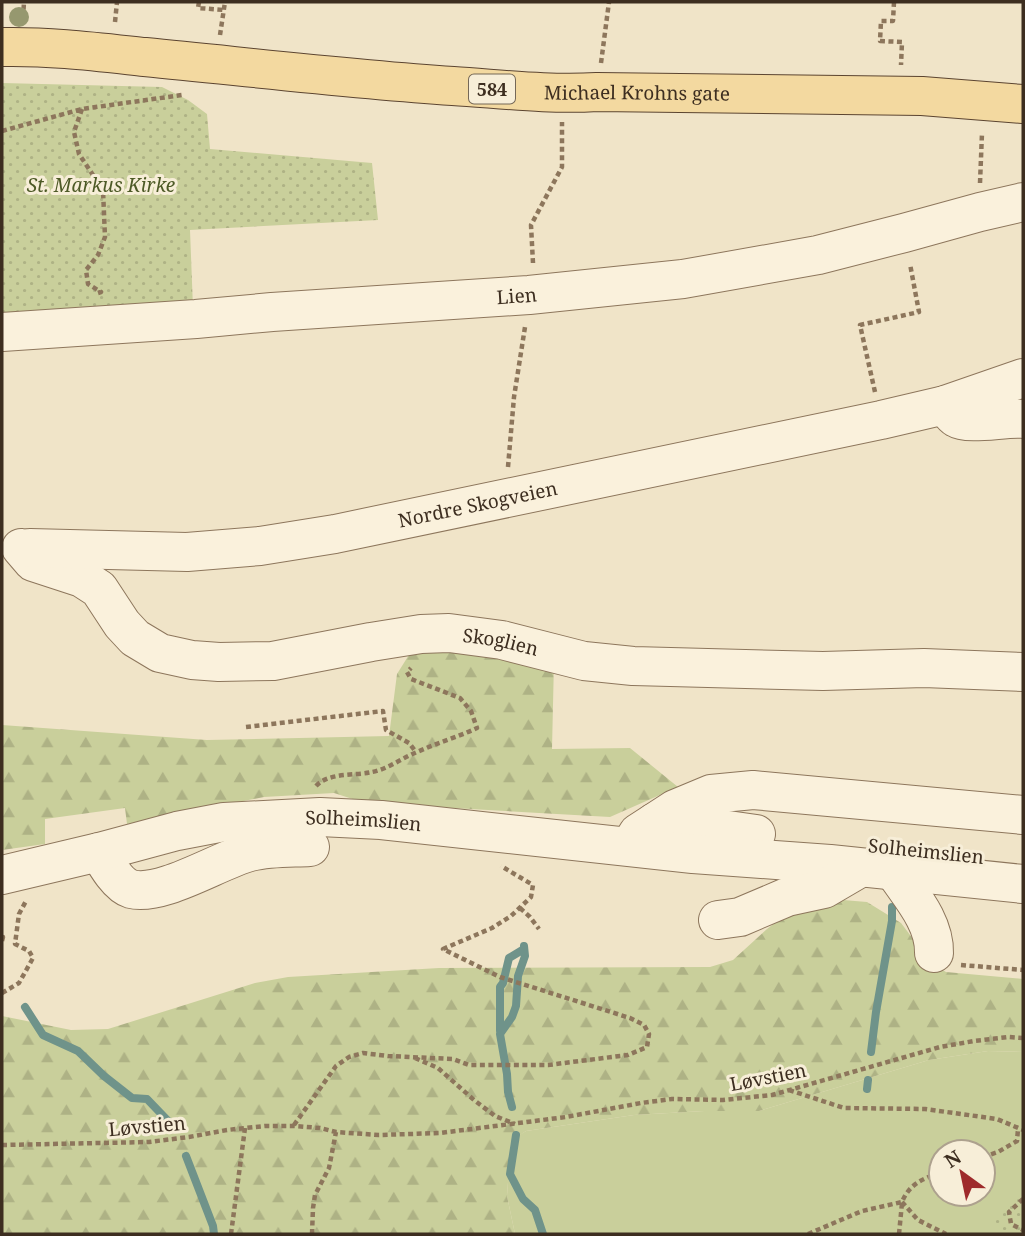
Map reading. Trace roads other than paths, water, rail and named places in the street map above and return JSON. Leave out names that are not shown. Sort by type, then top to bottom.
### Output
[{"type":"main road","name":"Michael Krohns gate","points":[[2,47],[81,50],[370,80],[561,94],[649,92],[902,95],[1023,104]]},
{"type":"street","name":"Lien","points":[[2,332],[529,295],[683,279],[818,254],[1023,202]]},
{"type":"street","name":"Nordre Skogveien","points":[[11,547],[187,552],[260,546],[335,534],[881,420],[945,405],[1023,378]]},
{"type":"street","points":[[945,405],[955,418],[968,422],[1023,419]]},
{"type":"street","name":"Skoglien","points":[[11,547],[33,562],[82,578],[99,589],[122,624],[135,638],[160,653],[192,660],[273,661],[421,634],[449,633],[502,640],[584,661],[633,666],[823,671],[924,668],[1023,671]]},
{"type":"street","points":[[642,834],[675,808],[712,794],[753,790],[1023,815]]},
{"type":"street","name":"Solheimslien","points":[[99,852],[122,884],[134,890],[165,886],[229,859],[271,848],[307,832],[320,817],[642,834],[693,854],[1023,884]]},
{"type":"street","name":"Solheimslien","points":[[15,886],[99,852],[177,831],[224,822],[307,832]]},
{"type":"street","name":"Solheimslien","points":[[642,834],[672,822],[765,835],[1023,862]]},
{"type":"street","points":[[718,920],[740,917],[787,897],[824,889],[877,870],[923,914],[934,941],[934,953]]},
{"type":"waterway","points":[[871,1052],[892,907]]},
{"type":"waterway","points":[[512,1107],[500,1034],[516,1006],[518,976],[525,956],[524,946]]},
{"type":"waterway","points":[[500,1031],[500,987],[509,958],[524,949]]},
{"type":"waterway","points":[[25,1007],[43,1035],[78,1051],[132,1098],[147,1099],[171,1124]]},
{"type":"waterway","points":[[867,1089],[868,1080]]},
{"type":"waterway","points":[[516,1135],[510,1174],[523,1199],[535,1210],[543,1234]]},
{"type":"waterway","points":[[186,1156],[214,1234]]},
{"type":"park label","name":"St. Markus Kirke","points":[[101,185]]}]
